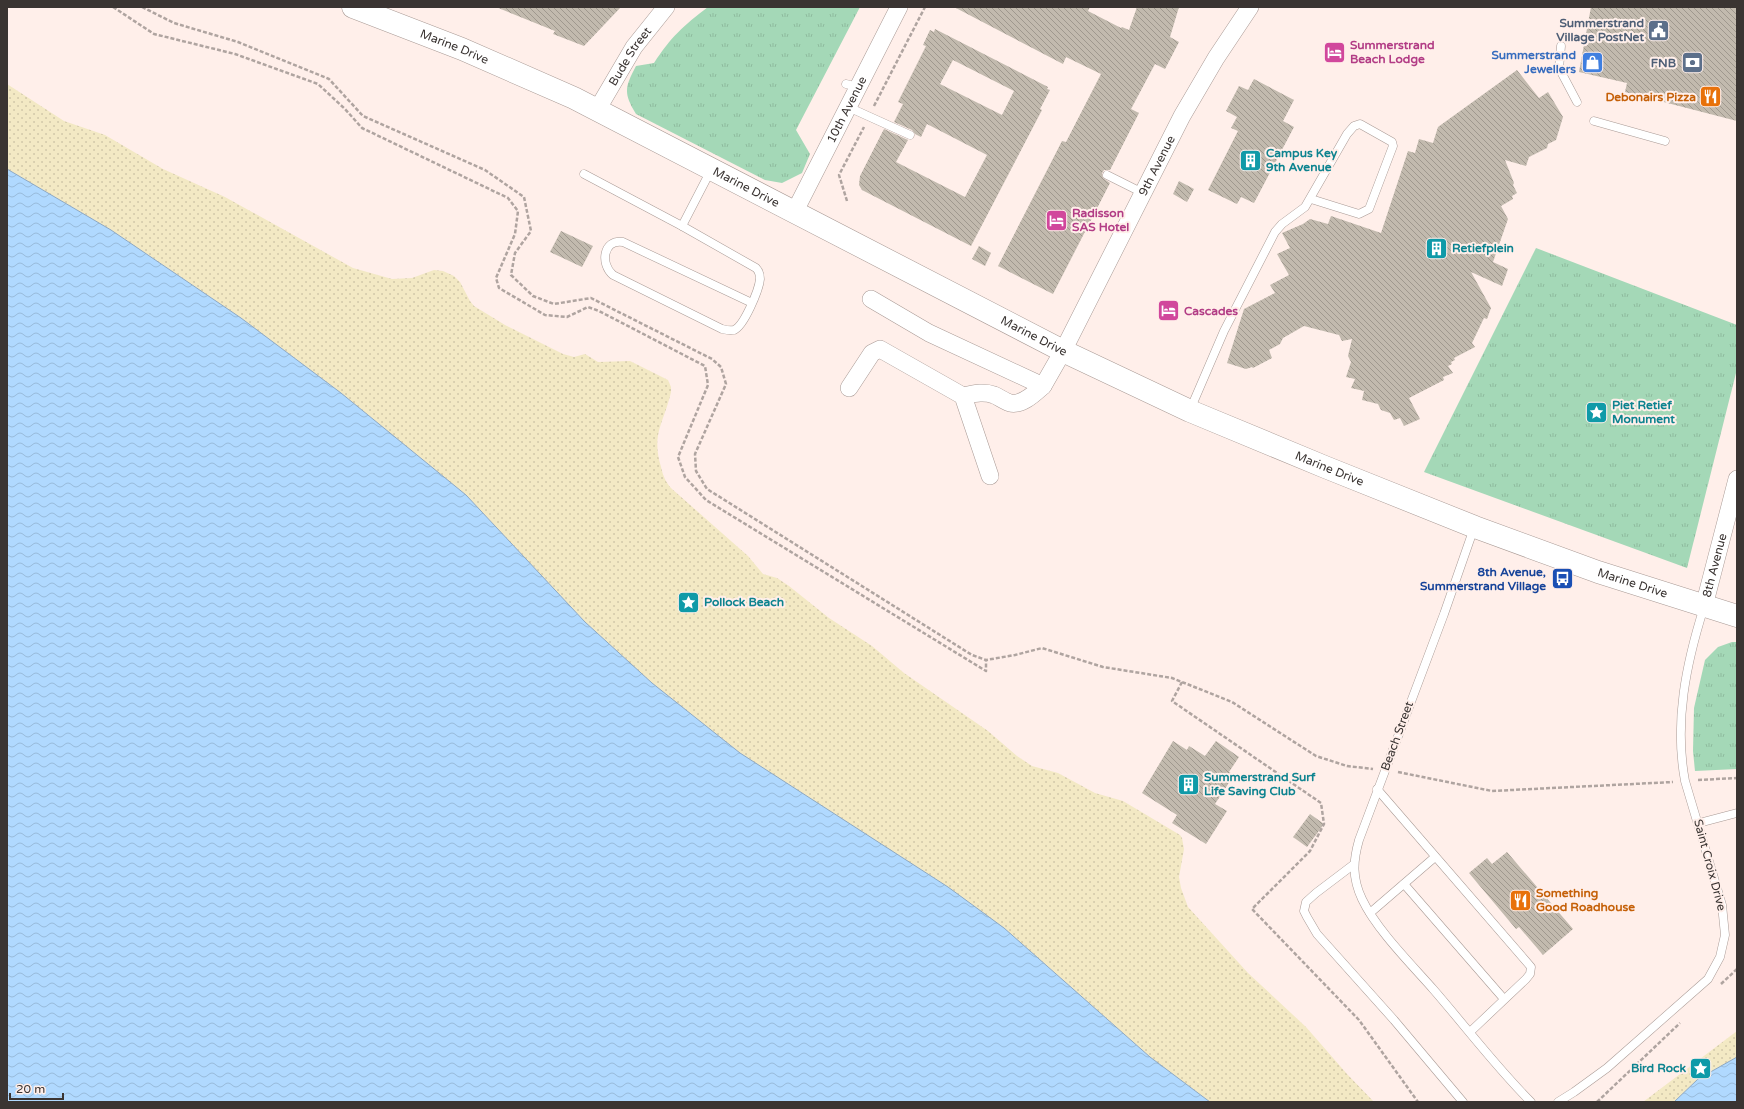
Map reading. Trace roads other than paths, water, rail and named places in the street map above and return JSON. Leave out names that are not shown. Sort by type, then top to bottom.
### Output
[{"type":"main road","name":"Marine Drive","points":[[353,7],[462,49],[597,110],[1062,351],[1190,411],[1475,527],[1591,569],[1737,616]]},
{"type":"street","name":"Bude Street","points":[[597,110],[634,47],[666,7]]},
{"type":"street","name":"10th Avenue","points":[[794,213],[848,107],[852,86],[899,7]]},
{"type":"street","name":"9th Avenue","points":[[1043,386],[1194,94],[1250,7]]},
{"type":"street","points":[[849,388],[872,353],[880,349],[963,396],[983,393],[993,394],[1010,403],[1017,403],[1027,398],[1043,386],[929,333],[871,299]]},
{"type":"street","points":[[963,396],[990,476]]},
{"type":"street","name":"8th Avenue","points":[[1704,606],[1737,479]]},
{"type":"lane","points":[[1560,46],[1559,68],[1577,102]]},
{"type":"lane","points":[[848,107],[910,136]]},
{"type":"lane","points":[[1594,121],[1665,141]]},
{"type":"lane","points":[[1190,411],[1224,331],[1275,232],[1282,224],[1305,207],[1311,199],[1328,163],[1347,134],[1354,126],[1358,124],[1364,125],[1392,142],[1394,146],[1369,209],[1359,214],[1311,199]]},
{"type":"lane","points":[[682,226],[711,170]]},
{"type":"lane","points":[[584,174],[682,226],[758,270],[760,278],[752,303],[742,322],[737,328],[730,331],[722,329],[613,275],[606,268],[605,255],[607,248],[620,241],[629,243],[752,303]]},
{"type":"lane","points":[[1107,175],[1125,186],[1144,193]]},
{"type":"lane","name":"Beach Street","points":[[1470,1032],[1390,940],[1370,913],[1361,898],[1353,865],[1359,840],[1377,789],[1444,614],[1475,527]]},
{"type":"lane","name":"Saint Croix Drive","points":[[1558,1102],[1607,1068],[1708,979],[1714,971],[1722,949],[1725,935],[1724,914],[1699,823],[1685,781],[1682,763],[1680,722],[1682,699],[1694,637],[1704,606]]},
{"type":"lane","points":[[1377,789],[1531,967],[1529,975],[1470,1032],[1531,1102]]},
{"type":"lane","points":[[1699,823],[1737,813]]},
{"type":"lane","points":[[1370,913],[1435,857]]},
{"type":"lane","points":[[1353,865],[1306,902],[1304,911],[1317,934],[1394,1020],[1463,1102]]},
{"type":"lane","points":[[1404,884],[1504,999]]},
{"type":"water","points":[[7,169],[111,230],[241,318],[341,393],[466,495],[585,622],[652,683],[740,753],[948,887],[1004,928],[1150,1057],[1210,1102],[7,1102]]},
{"type":"water","points":[[1737,1057],[1737,1102],[1674,1102],[1698,1079]]},
{"type":"place","name":"Summerstrand Village PostNet","points":[[1659,30]]},
{"type":"place","name":"Summerstrand Beach Lodge","points":[[1334,52]]},
{"type":"place","name":"Summerstrand Jewellers","points":[[1592,62]]},
{"type":"place","name":"FNB","points":[[1692,63]]},
{"type":"place","name":"Debonairs Pizza","points":[[1711,97]]},
{"type":"place","name":"Campus Key 9th Avenue","points":[[1250,160]]},
{"type":"place","name":"Radisson SAS Hotel","points":[[1057,220]]},
{"type":"place","name":"Retiefplein","points":[[1436,248]]},
{"type":"place","name":"Cascades","points":[[1169,311]]},
{"type":"place","name":"Piet Retief Monument","points":[[1596,412]]},
{"type":"place","name":"8th Avenue, Summerstrand Village","points":[[1562,579]]},
{"type":"place","name":"Pollock Beach","points":[[688,602]]},
{"type":"place","name":"Summerstrand Surf Life Saving Club","points":[[1188,784]]},
{"type":"place","name":"Something Good Roadhouse","points":[[1520,900]]},
{"type":"place","name":"Bird Rock","points":[[1701,1068]]}]
